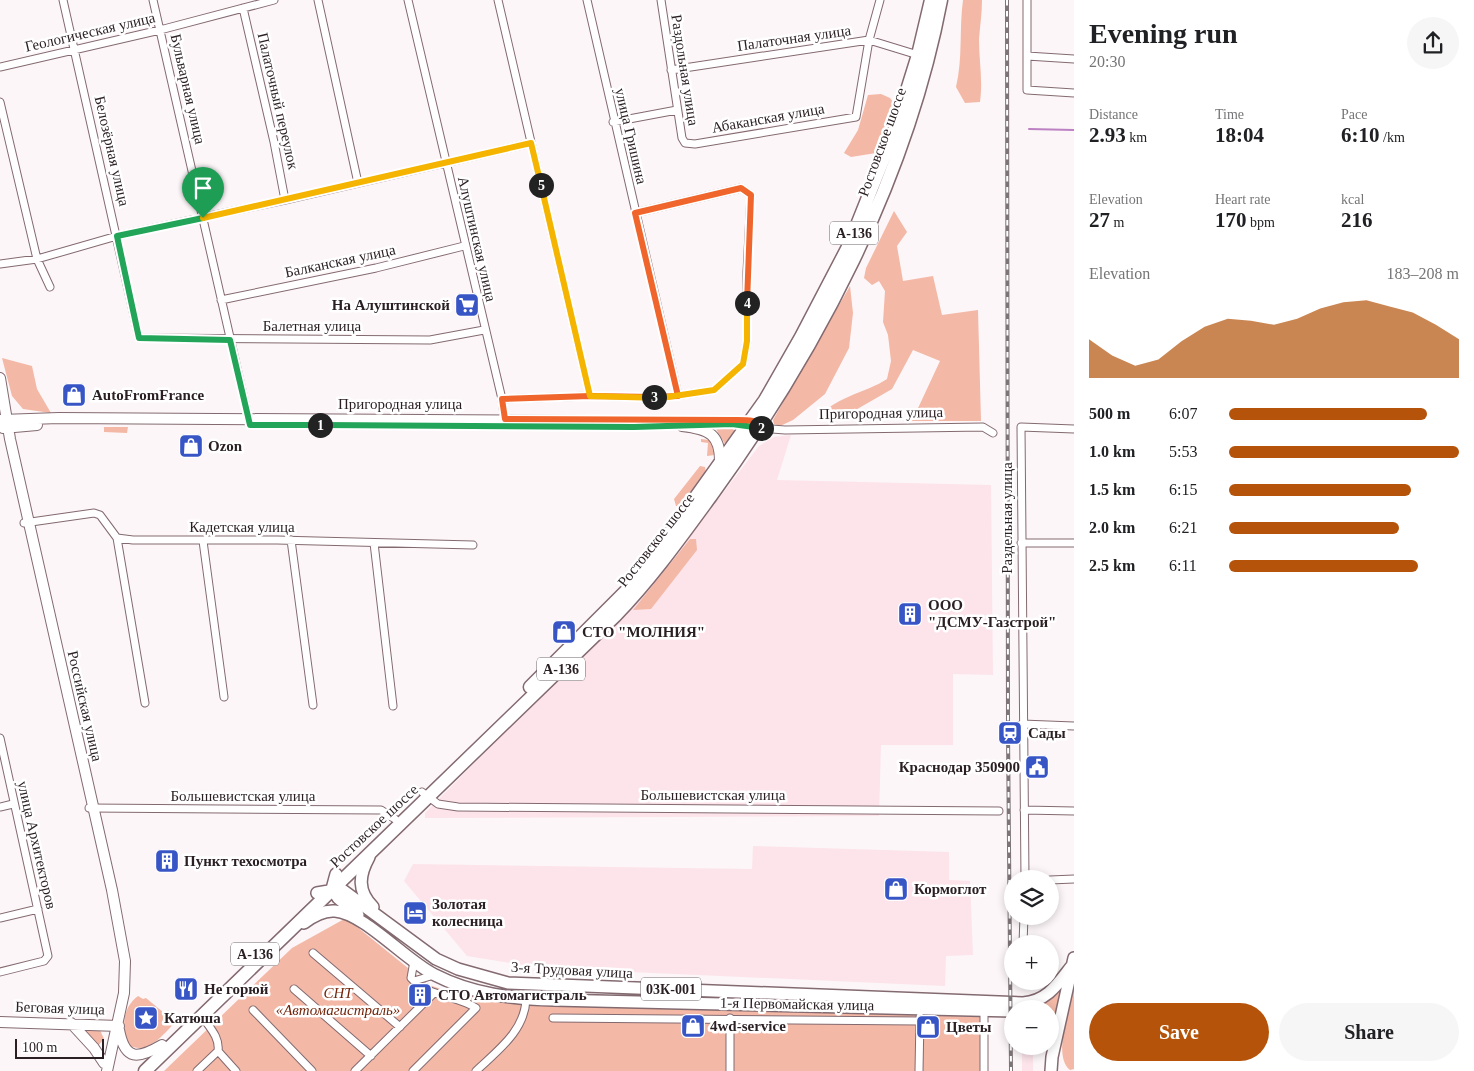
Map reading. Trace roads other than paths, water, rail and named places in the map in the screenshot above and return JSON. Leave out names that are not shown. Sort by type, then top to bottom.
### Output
[{"type":"highway","name":"Ростовское шоссе","points":[[145,1071],[372,851],[635,582],[720,464],[758,425],[849,245],[893,135],[918,55],[931,0]]},
{"type":"highway","name":"Ростовское шоссе","points":[[134,1071],[336,874],[395,819],[425,795],[642,588],[758,425],[813,342],[865,234],[913,111],[927,62],[941,0]]},
{"type":"main road","name":"03К-001","points":[[372,851],[361,873],[360,886],[369,904],[386,921]]},
{"type":"main road","points":[[332,889],[336,874]]},
{"type":"main road","name":"03К-001","points":[[332,889],[342,901],[409,958]]},
{"type":"main road","name":"А-136","points":[[317,893],[332,889]]},
{"type":"main road","name":"3-я Трудовая улица","points":[[332,889],[342,889],[436,958],[458,969],[484,978],[525,984],[1024,1003],[1036,1001],[1046,996],[1072,963]]},
{"type":"main road","name":"03К-001","points":[[314,916],[330,911],[347,914],[434,975],[484,993],[526,999]]},
{"type":"main road","name":"А-136","points":[[249,970],[314,916]]},
{"type":"main road","name":"03К-001","points":[[1051,1071],[1052,1057],[1072,963]]},
{"type":"main road","name":"3-я Трудовая улица","points":[[526,999],[920,1015]]},
{"type":"main road","name":"1-я Первомайская улица","points":[[920,1015],[1004,1012]]},
{"type":"street","name":"Белозёрная улица","points":[[63,0],[139,338]]},
{"type":"street","name":"Бульварная улица","points":[[153,0],[249,422]]},
{"type":"street","name":"Геологическая улица","points":[[0,67],[160,30],[274,0]]},
{"type":"street","points":[[318,0],[358,183]]},
{"type":"street","name":"Алуштинская улица","points":[[408,0],[464,246],[502,399],[505,422]]},
{"type":"street","points":[[498,0],[590,396]]},
{"type":"street","name":"улица Гришина","points":[[587,0],[613,122],[678,396]]},
{"type":"street","name":"Раздольная улица","points":[[661,0],[677,110],[685,143]]},
{"type":"street","points":[[869,40],[880,0]]},
{"type":"street","points":[[1027,0],[1027,90],[1074,93]]},
{"type":"street","name":"Палаточный переулок","points":[[243,8],[274,142],[285,200]]},
{"type":"street","name":"Палаточная улица","points":[[672,70],[869,40],[918,55]]},
{"type":"street","name":"Абаканская улица","points":[[685,143],[695,144],[856,117],[869,40]]},
{"type":"street","points":[[1027,56],[1074,59]]},
{"type":"street","points":[[0,102],[37,259],[50,287]]},
{"type":"street","points":[[613,122],[677,110]]},
{"type":"street","points":[[0,264],[37,259],[117,236],[285,200],[531,143]]},
{"type":"street","points":[[502,399],[590,396],[661,398],[678,396],[714,390],[743,364],[747,341],[747,272],[751,195],[741,188],[635,213]]},
{"type":"street","name":"Балканская улица","points":[[221,300],[376,268],[464,246]]},
{"type":"street","name":"Балетная улица","points":[[139,338],[430,340],[484,330]]},
{"type":"street","name":"Российская улица","points":[[0,378],[4,422],[125,961],[124,993],[105,1068]]},
{"type":"street","name":"Пригородная улица","points":[[4,422],[505,422],[758,425],[785,430],[983,427],[993,434]]},
{"type":"street","name":"Пригородная улица","points":[[505,422],[682,426],[758,425]]},
{"type":"street","points":[[682,426],[704,429],[710,432],[718,445],[720,464]]},
{"type":"street","name":"Раздельная улица","points":[[1025,870],[1020,427],[1074,429]]},
{"type":"street","points":[[26,523],[94,513],[100,515],[117,538],[145,703]]},
{"type":"street","name":"Кадетская улица","points":[[117,538],[133,540],[291,540],[473,545]]},
{"type":"street","points":[[291,540],[313,704]]},
{"type":"street","points":[[203,541],[224,697]]},
{"type":"street","points":[[374,543],[393,706]]},
{"type":"street","points":[[1021,543],[1074,543]]},
{"type":"street","points":[[1022,724],[1074,726]]},
{"type":"street","name":"улица Архитекторов","points":[[0,738],[47,959],[0,972]]},
{"type":"street","name":"Большевистская улица","points":[[425,795],[438,804],[458,807],[999,811]]},
{"type":"street","points":[[0,807],[13,804]]},
{"type":"street","name":"Большевистская улица","points":[[91,808],[235,811],[381,810],[395,819]]},
{"type":"street","points":[[1024,810],[1074,811]]},
{"type":"street","points":[[1059,880],[1074,879]]},
{"type":"street","points":[[0,918],[38,910]]},
{"type":"street","points":[[313,953],[400,1028]]},
{"type":"street","points":[[409,958],[411,976],[414,981],[434,993],[475,1006],[475,1010],[413,1071]]},
{"type":"street","points":[[414,981],[434,975]]},
{"type":"street","points":[[294,989],[371,1056]]},
{"type":"street","points":[[355,1071],[434,993]]},
{"type":"street","points":[[476,1071],[505,1044],[522,1022],[526,1010],[526,999]]},
{"type":"street","points":[[253,1010],[312,1071]]},
{"type":"street","points":[[984,1013],[984,1071]]},
{"type":"street","points":[[919,1071],[920,1015]]},
{"type":"street","name":"1-я Первомайская улица","points":[[554,1018],[920,1015]]},
{"type":"street","points":[[202,1016],[216,1037],[218,1051],[236,1071]]},
{"type":"street","points":[[730,1018],[730,1071]]},
{"type":"street","name":"Беговая улица","points":[[0,1022],[116,1026]]},
{"type":"street","points":[[71,1023],[94,1048],[105,1068]]},
{"type":"street","name":"Российская улица","points":[[105,1068],[115,1042],[116,1026]]},
{"type":"street","name":"А-136","points":[[116,1026],[124,1047],[132,1054],[142,1055],[162,1045]]},
{"type":"street","points":[[197,1071],[218,1051]]},
{"type":"waterway","points":[[1029,129],[1074,130]]},
{"type":"railway","points":[[1007,0],[1008,733],[1011,1071]]},
{"type":"place","name":"На Алуштинской","points":[[467,305]]},
{"type":"place","name":"AutoFromFrance","points":[[74,395]]},
{"type":"place","name":"Ozon","points":[[191,446]]},
{"type":"place","name":"ООО \"ДСМУ-Газстрой\"","points":[[910,614]]},
{"type":"place","name":"СТО \"МОЛНИЯ\"","points":[[564,632]]},
{"type":"place","name":"Сады","points":[[1010,733]]},
{"type":"place","name":"Краснодар 350900","points":[[1037,767]]},
{"type":"place","name":"Пункт техосмотра","points":[[167,861]]},
{"type":"place","name":"Кормоглот","points":[[896,889]]},
{"type":"place","name":"Золотая колесница","points":[[415,913]]},
{"type":"place","name":"Не горюй","points":[[186,989]]},
{"type":"place","name":"СТО Автомагистраль","points":[[420,995]]},
{"type":"place","name":"Катюша","points":[[146,1018]]},
{"type":"place","name":"4wd-service","points":[[693,1026]]},
{"type":"place","name":"Цветы","points":[[928,1027]]},
{"type":"park label","name":"СНТ «Автомагистраль»","points":[[338,1002]]}]
